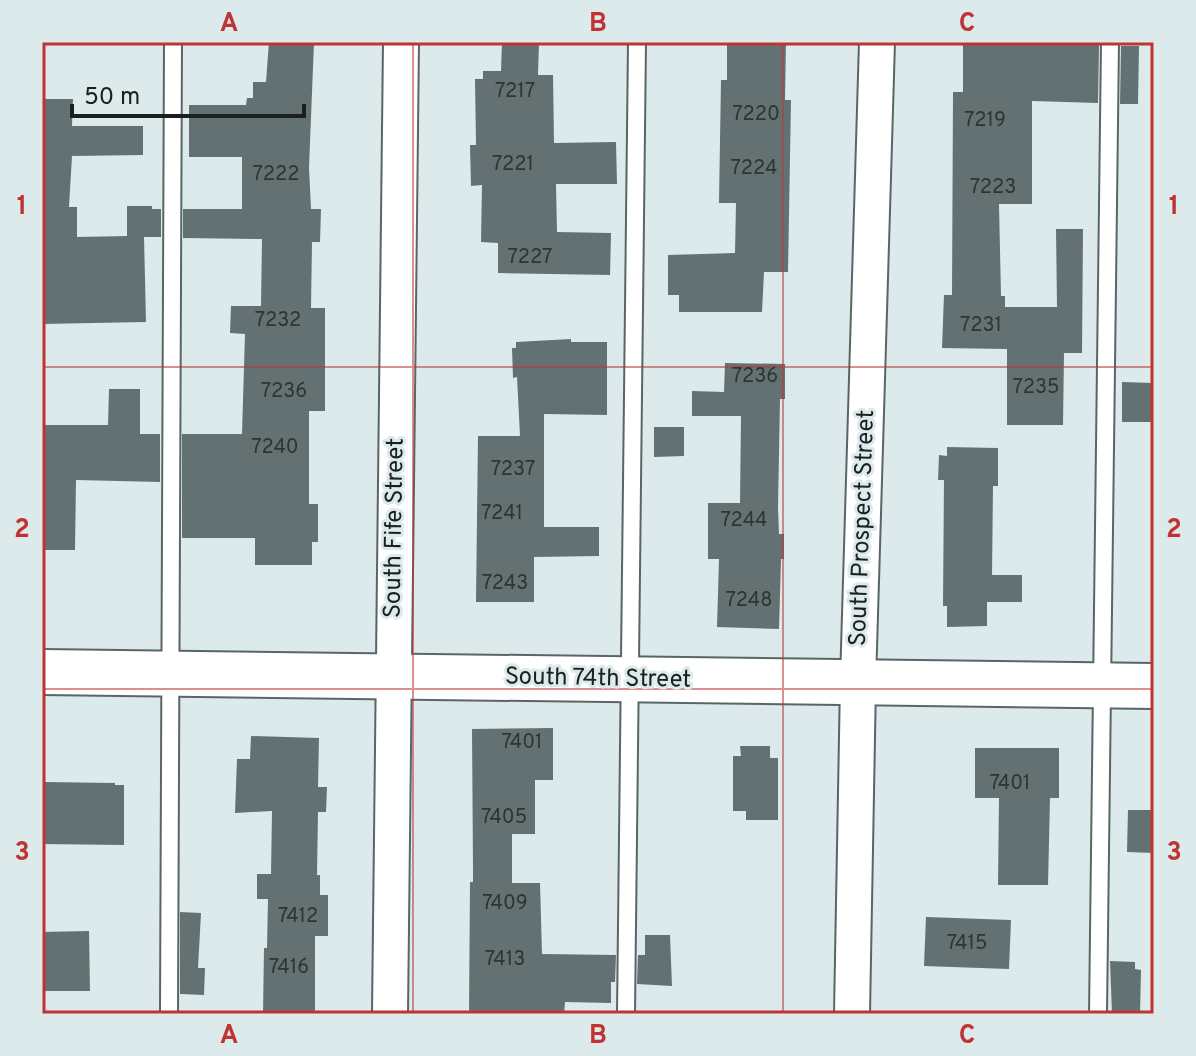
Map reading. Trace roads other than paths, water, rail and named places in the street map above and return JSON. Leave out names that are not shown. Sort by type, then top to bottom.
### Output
[{"type":"main road","name":"South 74th Street","points":[[42,672],[1154,686]]},
{"type":"street","name":"South Fife Street","points":[[390,1014],[401,42]]},
{"type":"street","name":"South Prospect Street","points":[[852,1014],[858,682],[877,42]]},
{"type":"lane","points":[[169,1014],[173,42]]},
{"type":"lane","points":[[626,1014],[637,42]]},
{"type":"lane","points":[[1098,1014],[1110,42]]}]
